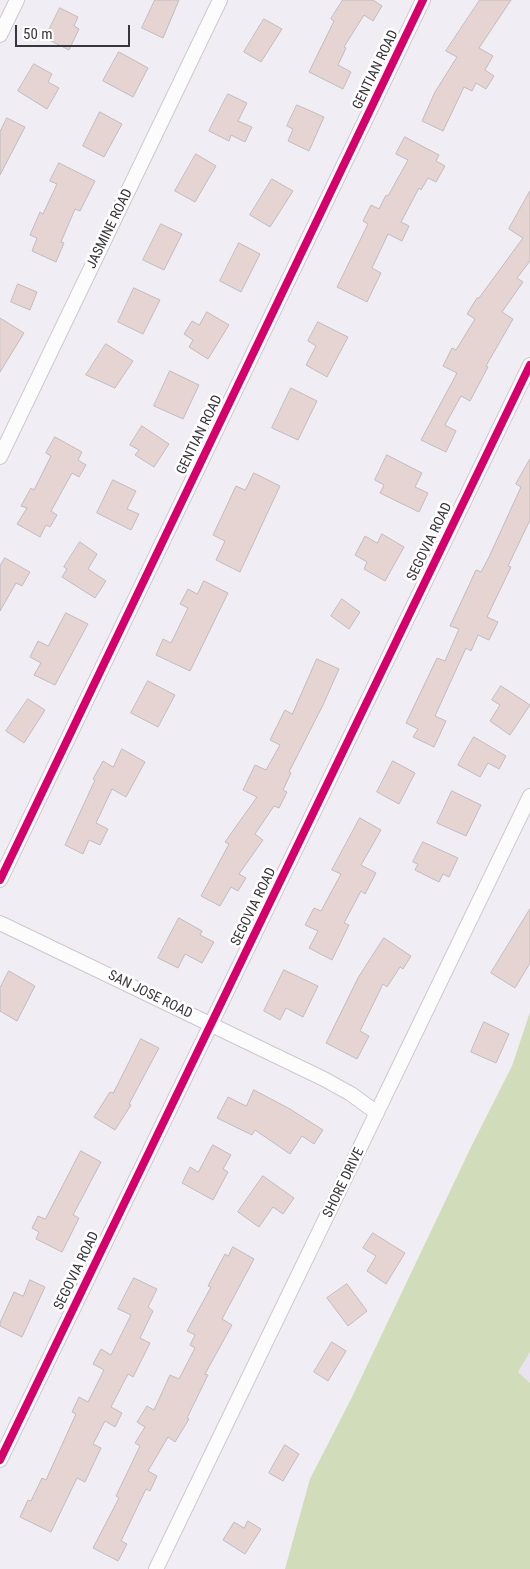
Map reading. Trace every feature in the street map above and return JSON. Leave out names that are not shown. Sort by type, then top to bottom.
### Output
[{"type":"street","points":[[0,35],[17,0]]},
{"type":"street","name":"JASMINE ROAD","points":[[0,457],[220,0]]},
{"type":"street","name":"GENTIAN ROAD","points":[[0,880],[423,0]]},
{"type":"street","name":"SEGOVIA ROAD","points":[[0,1460],[530,365]]},
{"type":"street","name":"SHORE DRIVE","points":[[156,1569],[530,796]]},
{"type":"street","name":"SAN JOSE ROAD","points":[[0,923],[324,1079],[351,1094],[377,1113]]},
{"type":"shaded area","points":[[530,1352],[530,1383],[518,1372]]},
{"type":"green space","points":[[530,1012],[530,1352],[518,1372],[530,1383],[530,1569],[285,1569],[310,1479],[352,1397],[472,1145],[512,1066]]},
{"type":"building","points":[[155,0],[179,0],[163,38],[142,28]]},
{"type":"building","points":[[343,0],[373,0],[382,6],[373,21],[364,15],[344,47],[346,48],[338,65],[351,72],[343,89],[309,72],[334,21],[331,19]]},
{"type":"building","points":[[480,0],[511,0],[479,48],[493,56],[485,70],[494,76],[486,89],[476,83],[472,91],[464,87],[443,131],[422,121],[435,92],[457,57],[446,51]]},
{"type":"building","points":[[60,8],[78,17],[74,26],[79,29],[69,50],[45,38]]},
{"type":"building","points":[[264,19],[282,29],[261,62],[244,52]]},
{"type":"building","points":[[119,52],[148,68],[133,97],[103,81]]},
{"type":"building","points":[[34,64],[52,74],[48,82],[59,88],[47,109],[18,91]]},
{"type":"building","points":[[228,94],[247,103],[238,121],[252,127],[245,142],[231,135],[229,141],[209,131]]},
{"type":"building","points":[[297,105],[324,117],[309,151],[288,141],[293,129],[287,126]]},
{"type":"building","points":[[100,112],[122,124],[104,157],[83,146]]},
{"type":"building","points":[[7,118],[25,127],[0,175],[0,132]]},
{"type":"building","points":[[405,137],[439,155],[436,161],[445,166],[436,182],[428,178],[421,190],[419,188],[401,222],[409,226],[402,241],[388,234],[372,268],[381,273],[367,302],[337,287],[368,224],[363,221],[371,205],[379,209],[408,160],[396,154]]},
{"type":"building","points":[[196,154],[216,166],[195,202],[175,191]]},
{"type":"building","points":[[59,163],[95,181],[80,211],[75,209],[61,242],[64,243],[56,262],[32,251],[37,238],[30,235],[40,212],[43,214],[57,184],[50,181]]},
{"type":"building","points":[[272,179],[293,191],[270,227],[250,215]]},
{"type":"building","points":[[530,191],[530,261],[517,278],[523,282],[502,312],[513,319],[486,366],[488,367],[470,401],[461,396],[445,425],[456,431],[446,452],[421,440],[457,373],[443,366],[452,348],[456,350],[475,319],[467,314],[477,298],[479,298],[523,238],[509,229]]},
{"type":"building","points":[[161,224],[182,234],[164,270],[143,260]]},
{"type":"building","points":[[239,243],[260,254],[241,292],[220,281]]},
{"type":"building","points":[[18,284],[37,292],[30,310],[11,302]]},
{"type":"building","points":[[134,288],[160,300],[143,334],[118,322]]},
{"type":"building","points":[[207,312],[229,325],[208,359],[189,347],[193,340],[184,334],[192,321],[199,325]]},
{"type":"building","points":[[0,318],[24,333],[0,372]]},
{"type":"building","points":[[318,322],[348,337],[327,377],[306,365],[316,346],[308,341]]},
{"type":"building","points":[[106,344],[133,361],[115,388],[86,375]]},
{"type":"building","points":[[170,371],[199,385],[183,419],[154,406]]},
{"type":"building","points":[[291,388],[317,401],[298,440],[272,428]]},
{"type":"building","points":[[142,426],[169,444],[154,467],[135,455],[139,450],[130,445]]},
{"type":"building","points":[[55,437],[82,452],[78,460],[86,465],[79,477],[72,473],[51,511],[57,515],[50,527],[46,525],[40,537],[17,524],[27,508],[21,506],[31,488],[34,490],[51,456],[46,453]]},
{"type":"building","points":[[387,455],[422,473],[415,487],[428,493],[419,512],[380,493],[384,485],[375,480]]},
{"type":"building","points":[[530,459],[530,520],[508,566],[511,567],[487,617],[498,622],[489,640],[478,635],[471,651],[466,648],[435,716],[446,721],[434,747],[413,737],[418,729],[406,723],[437,658],[445,661],[459,629],[450,626],[476,570],[481,572],[489,557],[521,487],[516,484]]},
{"type":"building","points":[[254,473],[280,486],[240,572],[216,560],[225,541],[213,535],[236,486],[245,490]]},
{"type":"building","points":[[113,480],[136,491],[127,509],[139,514],[131,530],[97,513]]},
{"type":"building","points":[[382,534],[404,547],[385,581],[364,569],[367,562],[355,555],[365,536],[377,543]]},
{"type":"building","points":[[80,542],[97,554],[88,569],[106,581],[95,598],[62,577],[67,569],[64,567]]},
{"type":"building","points":[[5,558],[30,572],[22,586],[16,583],[0,611],[0,566]]},
{"type":"building","points":[[204,581],[228,593],[190,671],[156,655],[163,639],[171,643],[188,608],[180,604],[188,589],[197,594]]},
{"type":"building","points":[[342,599],[360,612],[349,629],[331,616]]},
{"type":"building","points":[[66,613],[88,624],[55,685],[34,675],[41,663],[30,657],[38,641],[48,646]]},
{"type":"building","points":[[317,659],[339,669],[289,772],[291,773],[283,790],[287,792],[279,808],[274,806],[255,834],[263,840],[239,874],[246,878],[238,891],[231,887],[220,906],[201,896],[229,844],[225,842],[257,797],[243,790],[255,765],[266,770],[280,745],[270,740],[285,710],[292,714]]},
{"type":"building","points":[[148,681],[175,695],[158,727],[131,713]]},
{"type":"building","points":[[501,686],[530,705],[510,735],[490,721],[500,705],[492,700]]},
{"type":"building","points":[[28,699],[45,710],[24,743],[6,731]]},
{"type":"building","points":[[474,737],[506,756],[499,769],[488,763],[480,777],[458,765]]},
{"type":"building","points":[[122,749],[145,762],[126,797],[112,789],[96,823],[108,829],[100,845],[89,840],[83,854],[65,845],[95,780],[93,779],[103,761],[113,767]]},
{"type":"building","points":[[393,761],[415,773],[399,804],[377,792]]},
{"type":"building","points":[[452,791],[481,805],[466,836],[437,823]]},
{"type":"building","points":[[360,818],[381,830],[361,865],[376,873],[365,894],[361,891],[344,923],[349,925],[332,960],[309,948],[318,931],[305,925],[314,908],[321,911],[341,874],[332,870]]},
{"type":"building","points":[[423,842],[458,858],[449,877],[443,874],[439,882],[415,870],[418,864],[413,862]]},
{"type":"building","points":[[530,909],[530,963],[515,988],[491,973]]},
{"type":"building","points":[[179,918],[202,931],[200,935],[214,942],[202,963],[185,954],[178,968],[158,958]]},
{"type":"building","points":[[384,938],[411,956],[403,969],[400,967],[387,987],[383,984],[360,1031],[369,1036],[357,1059],[326,1043],[358,978]]},
{"type":"building","points":[[284,970],[318,986],[303,1017],[286,1008],[280,1020],[264,1011]]},
{"type":"building","points":[[9,971],[35,986],[17,1021],[0,1011],[0,988]]},
{"type":"building","points":[[484,1022],[509,1034],[496,1063],[471,1052]]},
{"type":"building","points":[[141,1039],[159,1048],[129,1104],[131,1105],[115,1130],[94,1117],[110,1092],[113,1093]]},
{"type":"building","points":[[254,1090],[290,1109],[323,1130],[314,1144],[302,1136],[290,1154],[255,1130],[252,1135],[217,1118],[228,1097],[246,1106]]},
{"type":"building","points":[[213,1145],[231,1155],[223,1169],[228,1172],[213,1200],[182,1183],[190,1167],[198,1172]]},
{"type":"building","points":[[81,1151],[101,1162],[73,1215],[79,1218],[62,1252],[36,1239],[39,1232],[32,1228],[38,1216],[45,1219]]},
{"type":"building","points":[[263,1176],[294,1198],[283,1214],[273,1207],[259,1227],[238,1212]]},
{"type":"building","points":[[373,1233],[405,1253],[386,1284],[367,1271],[376,1256],[363,1248]]},
{"type":"building","points":[[233,1247],[254,1259],[222,1319],[232,1325],[205,1374],[208,1375],[187,1418],[189,1419],[175,1442],[168,1437],[148,1471],[157,1476],[150,1491],[146,1489],[121,1541],[127,1544],[118,1561],[93,1548],[119,1498],[116,1496],[140,1446],[135,1443],[145,1427],[137,1422],[147,1406],[154,1410],[170,1375],[179,1379],[195,1348],[190,1345],[195,1335],[187,1331],[211,1287],[208,1286],[225,1254],[228,1256]]},
{"type":"building","points":[[134,1278],[157,1289],[148,1307],[153,1311],[140,1338],[150,1343],[133,1377],[128,1374],[111,1407],[122,1413],[115,1427],[105,1421],[93,1444],[101,1448],[85,1482],[77,1478],[51,1532],[20,1517],[28,1500],[31,1501],[42,1478],[46,1480],[76,1414],[72,1412],[79,1397],[88,1402],[104,1370],[93,1364],[101,1349],[111,1355],[131,1315],[118,1309]]},
{"type":"building","points":[[30,1280],[45,1287],[22,1337],[0,1326],[0,1323],[14,1292],[23,1296]]},
{"type":"building","points":[[347,1284],[367,1311],[348,1326],[327,1298]]},
{"type":"building","points":[[332,1342],[346,1351],[328,1381],[314,1372]]},
{"type":"building","points":[[285,1445],[299,1454],[283,1481],[269,1473]]},
{"type":"building","points":[[248,1521],[261,1529],[245,1554],[223,1540],[234,1522],[244,1528]]},
{"type":"cycle path","points":[[0,880],[423,0]]},
{"type":"cycle path","points":[[0,1460],[530,365]]}]
